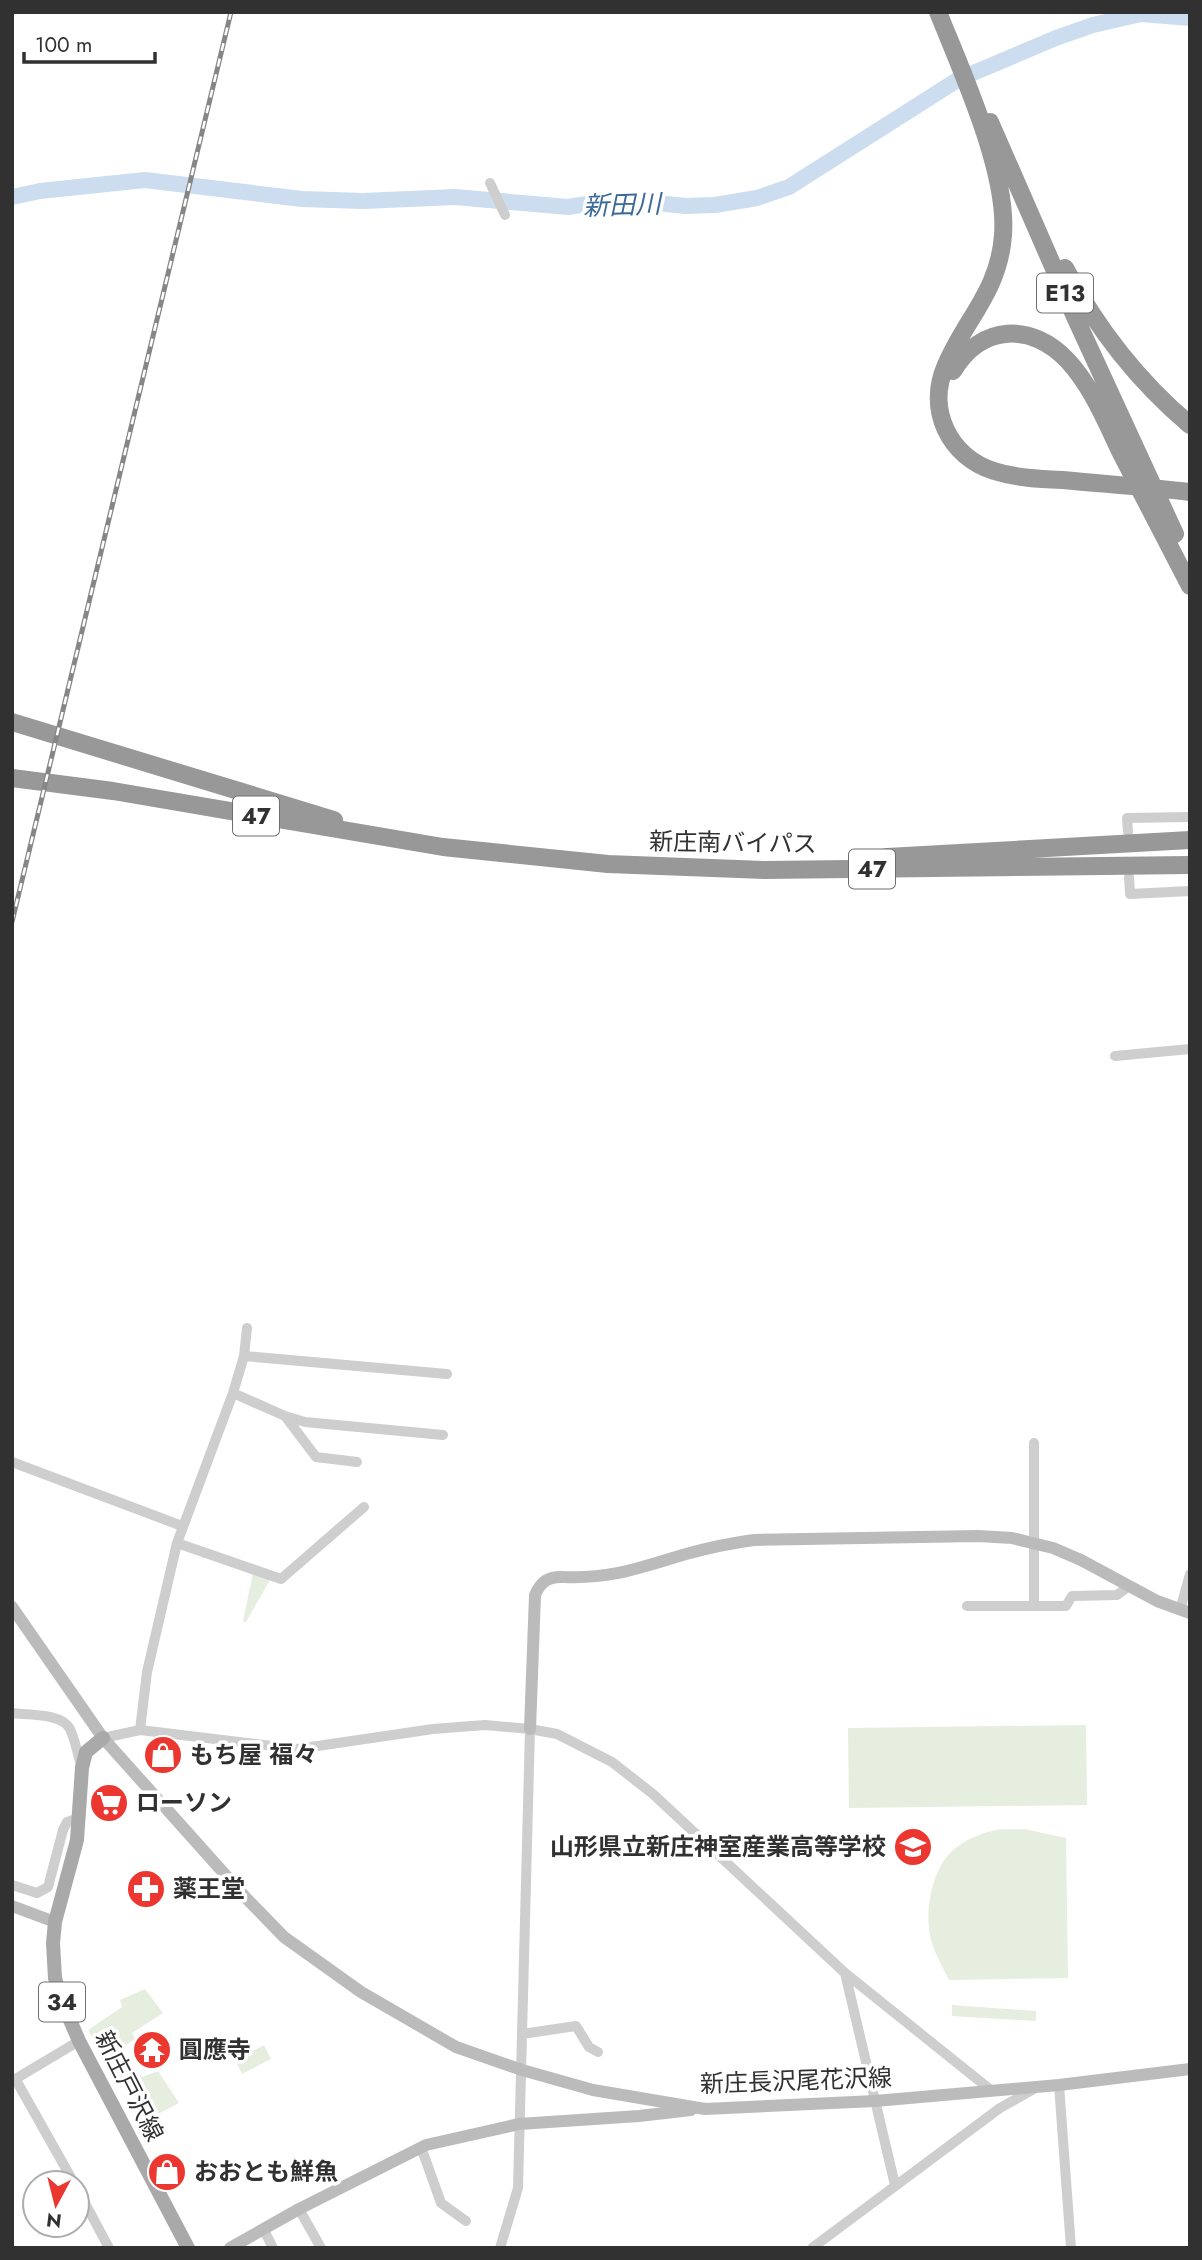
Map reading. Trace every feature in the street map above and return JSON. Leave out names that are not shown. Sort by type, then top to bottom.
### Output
[{"type":"highway","points":[[940,12],[980,111],[1000,187],[1003,236],[998,267],[988,293],[950,355],[940,381],[939,408],[946,432],[962,453],[994,471],[1031,478],[1190,492]]},
{"type":"highway","name":"E13","points":[[980,111],[993,128],[1081,330],[1133,459]]},
{"type":"highway","points":[[993,128],[1067,272],[1096,319],[1145,381],[1190,425]]},
{"type":"highway","points":[[1190,484],[1029,470],[988,460],[967,446],[948,417],[947,394],[952,371],[967,351],[991,337],[1013,333],[1048,344],[1068,361],[1082,378],[1133,459],[1160,515],[1190,586]]},
{"type":"highway","points":[[1160,515],[1190,566]]},
{"type":"highway","name":"47","points":[[12,722],[330,819],[443,844]]},
{"type":"highway","name":"47","points":[[19,779],[70,784],[443,844]]},
{"type":"highway","points":[[765,868],[1190,840]]},
{"type":"highway","name":"新庄南バイパス","points":[[443,844],[608,859],[765,868]]},
{"type":"highway","points":[[765,868],[1190,865]]},
{"type":"highway","points":[[765,868],[920,874],[1107,873],[1190,877]]},
{"type":"main road","points":[[530,1729],[536,1595],[539,1585],[545,1580],[558,1577],[583,1578],[621,1574],[721,1545],[754,1540],[978,1536],[1012,1538],[1053,1548],[1081,1560],[1128,1587],[1185,1612]]},
{"type":"main road","name":"新庄長沢尾花沢線","points":[[12,1607],[103,1738],[284,1937],[360,1992],[456,2047],[522,2070],[593,2090],[705,2109],[875,2101],[1059,2085],[1190,2069]]},
{"type":"main road","name":"新庄戸沢線","points":[[103,1738],[86,1752],[82,1768],[73,1859],[55,1923],[55,1978],[79,2041],[188,2248]]},
{"type":"main road","points":[[12,1906],[55,1923]]},
{"type":"main road","points":[[230,2248],[299,2209],[421,2147],[454,2137],[519,2124],[705,2109]]},
{"type":"street","points":[[490,183],[505,215]]},
{"type":"street","points":[[1128,832],[1127,818],[1190,817]]},
{"type":"street","points":[[1129,877],[1130,894],[1190,891]]},
{"type":"street","points":[[1115,1056],[1190,1049]]},
{"type":"street","points":[[140,1730],[147,1672],[177,1543],[233,1393],[244,1356],[247,1328]]},
{"type":"street","points":[[244,1356],[447,1374]]},
{"type":"street","points":[[233,1393],[305,1422],[443,1435]]},
{"type":"street","points":[[285,1416],[316,1457],[357,1462]]},
{"type":"street","points":[[1034,1443],[1034,1606]]},
{"type":"street","points":[[12,1462],[182,1526]]},
{"type":"street","points":[[177,1543],[281,1579],[364,1507]]},
{"type":"street","points":[[1185,1612],[1190,1574]]},
{"type":"street","points":[[967,1606],[1066,1606],[1072,1596],[1117,1595],[1128,1587]]},
{"type":"street","points":[[12,1713],[47,1717],[65,1723],[82,1768]]},
{"type":"street","points":[[103,1738],[140,1730],[296,1749],[485,1725],[557,1734],[612,1762],[653,1794],[845,1973],[992,2091]]},
{"type":"street","points":[[500,2248],[518,2188],[530,1729]]},
{"type":"street","points":[[12,1885],[37,1893],[48,1887],[63,1830],[67,1822],[79,1818]]},
{"type":"street","points":[[845,1973],[895,2185]]},
{"type":"street","points":[[522,2034],[576,2026],[589,2048],[598,2052]]},
{"type":"street","points":[[66,2169],[14,2080],[79,2041]]},
{"type":"street","points":[[812,2248],[1000,2108],[1042,2085]]},
{"type":"street","points":[[1059,2085],[1071,2248]]},
{"type":"street","points":[[421,2147],[441,2203],[466,2221]]},
{"type":"street","points":[[299,2209],[321,2248]]},
{"type":"street","points":[[91,2214],[109,2248]]},
{"type":"street","points":[[264,2230],[273,2248]]},
{"type":"green space","points":[[253,1573],[270,1580],[246,1622],[243,1621]]},
{"type":"green space","points":[[1086,1725],[1087,1805],[849,1808],[848,1728]]},
{"type":"green space","points":[[1024,1829],[1066,1838],[1068,1978],[949,1980],[930,1935],[929,1913],[935,1878],[953,1850],[971,1838],[996,1830]]},
{"type":"green space","points":[[145,1989],[163,2013],[132,2033],[135,2039],[119,2050],[131,2071],[136,2069],[142,2077],[158,2071],[179,2103],[158,2114],[144,2089],[133,2094],[127,2077],[118,2081],[88,2030],[122,2007],[120,2000]]},
{"type":"green space","points":[[952,2005],[1036,2011],[1036,2021],[952,2016]]},
{"type":"green space","points":[[264,2045],[271,2059],[242,2074],[235,2060]]},
{"type":"waterway","name":"新田川","points":[[12,197],[40,191],[145,180],[302,199],[363,201],[455,197],[568,207],[619,199],[685,206],[715,205],[757,198],[789,187],[959,79],[1056,38],[1093,25],[1141,14],[1190,18]]},
{"type":"railway","points":[[12,922],[231,12]]},
{"type":"place","name":"もち屋 福々","points":[[163,1755]]},
{"type":"place","name":"ローソン","points":[[109,1803]]},
{"type":"place","name":"山形県立新庄神室産業高等学校","points":[[913,1847]]},
{"type":"place","name":"薬王堂","points":[[146,1889]]},
{"type":"place","name":"圓應寺","points":[[152,2050]]},
{"type":"place","name":"おおとも鮮魚","points":[[167,2172]]}]
